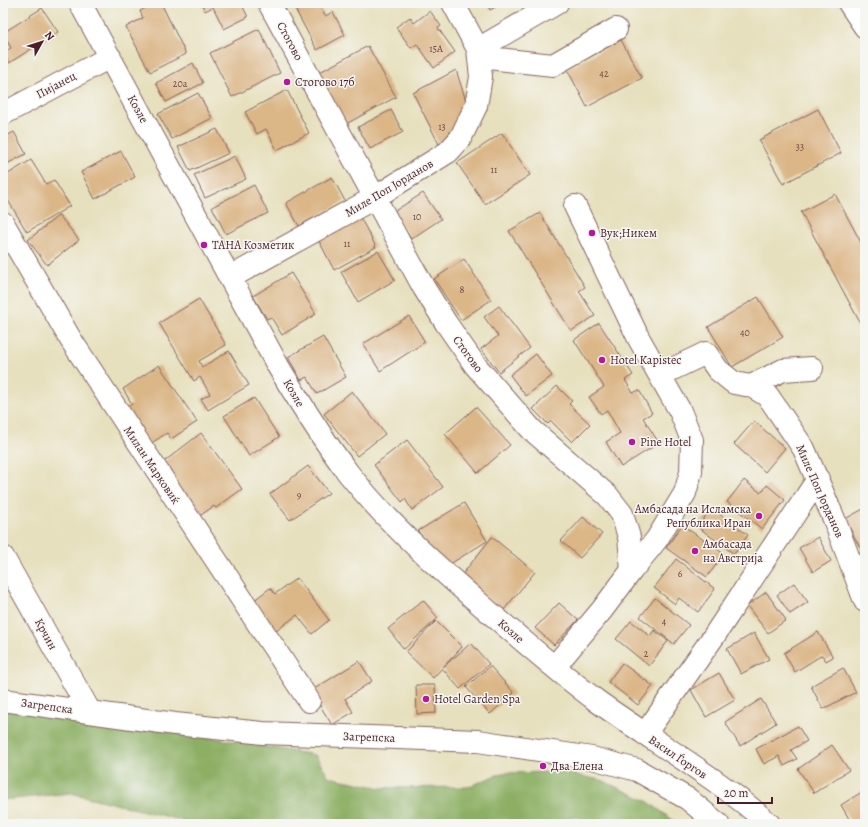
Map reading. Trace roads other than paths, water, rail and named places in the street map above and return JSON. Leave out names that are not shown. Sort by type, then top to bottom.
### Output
[{"type":"street","name":"Козле","points":[[80,3],[307,416],[349,474],[382,513],[422,552],[526,644],[605,706]]},
{"type":"street","name":"Стогово","points":[[269,3],[424,288],[475,365],[532,430],[608,496],[622,514],[629,537],[632,570]]},
{"type":"street","name":"Миле Поп Јорданов","points":[[231,277],[374,198],[448,152],[460,139],[476,106],[481,77],[478,53],[453,3]]},
{"type":"street","points":[[478,53],[557,3]]},
{"type":"street","points":[[849,3],[865,27]]},
{"type":"street","points":[[478,53],[553,65],[616,30]]},
{"type":"street","name":"Пијанец","points":[[3,114],[110,57]]},
{"type":"street","points":[[555,666],[602,610],[677,509],[685,493],[691,472],[692,440],[680,411],[639,338],[575,206]]},
{"type":"street","name":"Милан Марковиќ","points":[[3,223],[71,340],[309,702]]},
{"type":"street","name":"Миле Поп Јорданов","points":[[660,375],[706,353],[718,370],[734,382],[751,386],[768,396],[804,449],[818,479],[865,601]]},
{"type":"street","points":[[751,386],[783,370],[812,368]]},
{"type":"street","points":[[645,734],[714,636],[818,479]]},
{"type":"street","name":"Крчин","points":[[3,557],[90,712]]},
{"type":"street","name":"Загрепска","points":[[3,700],[263,733],[478,741],[592,758],[637,770],[688,799],[718,824]]},
{"type":"street","name":"Васил Ѓоргов","points":[[605,706],[724,788],[769,824]]},
{"type":"place","name":"Стогово 17б","points":[[287,82]]},
{"type":"place","name":"Вук;Никем","points":[[592,233]]},
{"type":"place","name":"ТАНА Козметик","points":[[204,245]]},
{"type":"place","name":"Hotel Kapistec","points":[[602,360]]},
{"type":"place","name":"Pine Hotel","points":[[632,442]]},
{"type":"place","name":"Амбасада на Исламска Република Иран","points":[[759,516]]},
{"type":"place","name":"Амбасада на Австрија","points":[[695,551]]},
{"type":"place","name":"Hotel Garden Spa","points":[[426,699]]},
{"type":"place","name":"Два Елена","points":[[543,766]]}]
